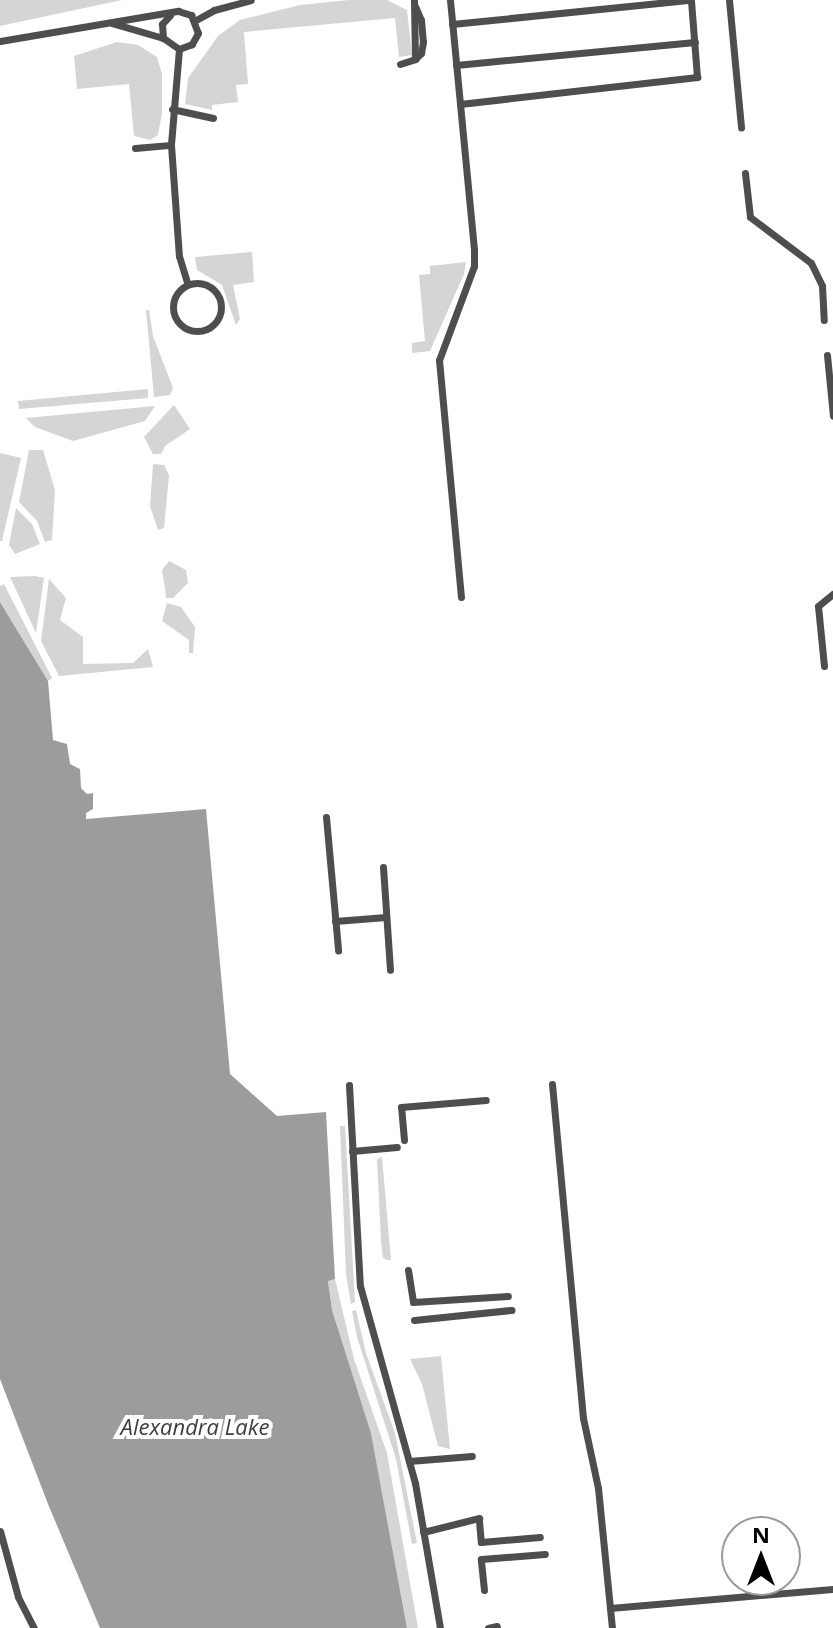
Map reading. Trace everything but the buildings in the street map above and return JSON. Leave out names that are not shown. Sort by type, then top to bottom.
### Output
[{"type":"lane","points":[[196,20],[214,10],[251,0]]},
{"type":"lane","points":[[450,0],[474,266],[439,360],[461,597]]},
{"type":"lane","points":[[452,24],[690,0],[695,42],[697,77],[460,104]]},
{"type":"lane","points":[[729,0],[741,127]]},
{"type":"lane","points":[[400,64],[415,59],[421,53],[421,20],[414,3]]},
{"type":"lane","points":[[0,41],[171,13],[185,12],[196,20]]},
{"type":"lane","points":[[163,38],[162,24],[171,13]]},
{"type":"lane","points":[[179,49],[196,39],[196,20]]},
{"type":"lane","points":[[112,23],[163,38],[179,49]]},
{"type":"lane","points":[[456,65],[695,42]]},
{"type":"lane","points":[[179,49],[171,145],[179,256],[188,285]]},
{"type":"lane","points":[[172,109],[213,118]]},
{"type":"lane","points":[[135,148],[171,145]]},
{"type":"lane","points":[[745,173],[750,217],[811,263],[822,286],[824,320]]},
{"type":"lane","points":[[202,284],[218,297],[218,318],[206,329],[190,330],[174,315],[175,297],[188,285],[202,284]]},
{"type":"lane","points":[[827,355],[833,416]]},
{"type":"lane","points":[[824,666],[818,606],[833,594]]},
{"type":"lane","points":[[326,817],[338,950]]},
{"type":"lane","points":[[383,867],[390,970]]},
{"type":"lane","points":[[335,921],[386,917]]},
{"type":"lane","points":[[552,1084],[583,1418],[598,1488],[612,1628]]},
{"type":"lane","points":[[349,1085],[361,1295],[409,1461],[440,1628]]},
{"type":"lane","points":[[352,1151],[400,1143],[401,1107],[486,1100]]},
{"type":"lane","points":[[408,1270],[413,1302],[508,1296]]},
{"type":"lane","points":[[414,1320],[511,1310]]},
{"type":"lane","points":[[409,1461],[472,1456]]},
{"type":"lane","points":[[423,1532],[479,1520],[481,1542],[540,1537]]},
{"type":"lane","points":[[0,1531],[18,1597],[34,1628]]},
{"type":"lane","points":[[484,1590],[481,1559],[545,1554]]},
{"type":"lane","points":[[610,1608],[833,1589]]},
{"type":"lane","points":[[488,1628],[497,1626]]},
{"type":"shaded area","points":[[0,0],[122,0],[0,26]]},
{"type":"shaded area","points":[[387,0],[407,10],[412,55],[399,57],[395,18],[244,32],[248,84],[236,85],[238,102],[212,105],[212,110],[185,104],[188,78],[218,36],[240,20],[300,5]]},
{"type":"shaded area","points":[[117,42],[138,45],[157,57],[162,74],[162,113],[158,135],[150,140],[134,136],[129,84],[77,89],[74,56]]},
{"type":"shaded area","points":[[252,252],[254,282],[233,285],[240,319],[236,325],[222,285],[197,270],[195,257]]},
{"type":"shaded area","points":[[466,262],[464,274],[430,351],[412,353],[412,343],[425,341],[419,275],[430,274],[430,266]]},
{"type":"shaded area","points":[[146,310],[149,310],[153,336],[173,388],[170,395],[154,397]]},
{"type":"shaded area","points":[[148,389],[148,398],[19,409],[18,401]]},
{"type":"shaded area","points":[[174,405],[190,429],[165,446],[161,454],[153,454],[144,437]]},
{"type":"shaded area","points":[[155,406],[145,421],[73,441],[35,427],[26,418]]},
{"type":"shaded area","points":[[29,450],[43,450],[55,490],[52,540],[45,542],[37,521],[19,502]]},
{"type":"shaded area","points":[[0,453],[21,458],[2,541],[0,541]]},
{"type":"shaded area","points":[[153,464],[164,465],[169,475],[164,528],[158,530],[150,506]]},
{"type":"shaded area","points":[[16,508],[32,524],[40,544],[15,554],[9,545]]},
{"type":"shaded area","points":[[169,561],[186,570],[188,583],[173,598],[166,598],[162,570]]},
{"type":"shaded area","points":[[10,577],[44,578],[36,633]]},
{"type":"shaded area","points":[[49,579],[66,598],[60,620],[83,637],[83,664],[133,663],[148,649],[153,667],[59,676],[41,641]]},
{"type":"shaded area","points":[[4,584],[52,678],[48,681],[0,602],[0,586]]},
{"type":"shaded area","points":[[167,603],[181,607],[195,627],[193,653],[189,653],[189,640],[162,621]]},
{"type":"shaded area","points":[[340,1126],[345,1126],[355,1302],[351,1304],[346,1275]]},
{"type":"shaded area","points":[[382,1157],[391,1260],[383,1258],[381,1242],[377,1159]]},
{"type":"shaded area","points":[[335,1279],[354,1359],[387,1453],[418,1628],[407,1628],[371,1433],[332,1310],[328,1280]]},
{"type":"shaded area","points":[[356,1310],[366,1353],[395,1433],[417,1543],[412,1544],[396,1459],[357,1337],[352,1311]]},
{"type":"shaded area","points":[[441,1356],[450,1449],[438,1446],[422,1384],[410,1359]]},
{"type":"water","name":"Alexandra Lake","points":[[0,602],[48,681],[53,740],[67,744],[70,764],[80,769],[81,788],[87,794],[93,793],[93,809],[86,813],[86,819],[206,809],[230,1074],[277,1116],[326,1112],[335,1279],[328,1281],[332,1310],[371,1433],[407,1628],[100,1628],[48,1504],[0,1379]]}]
